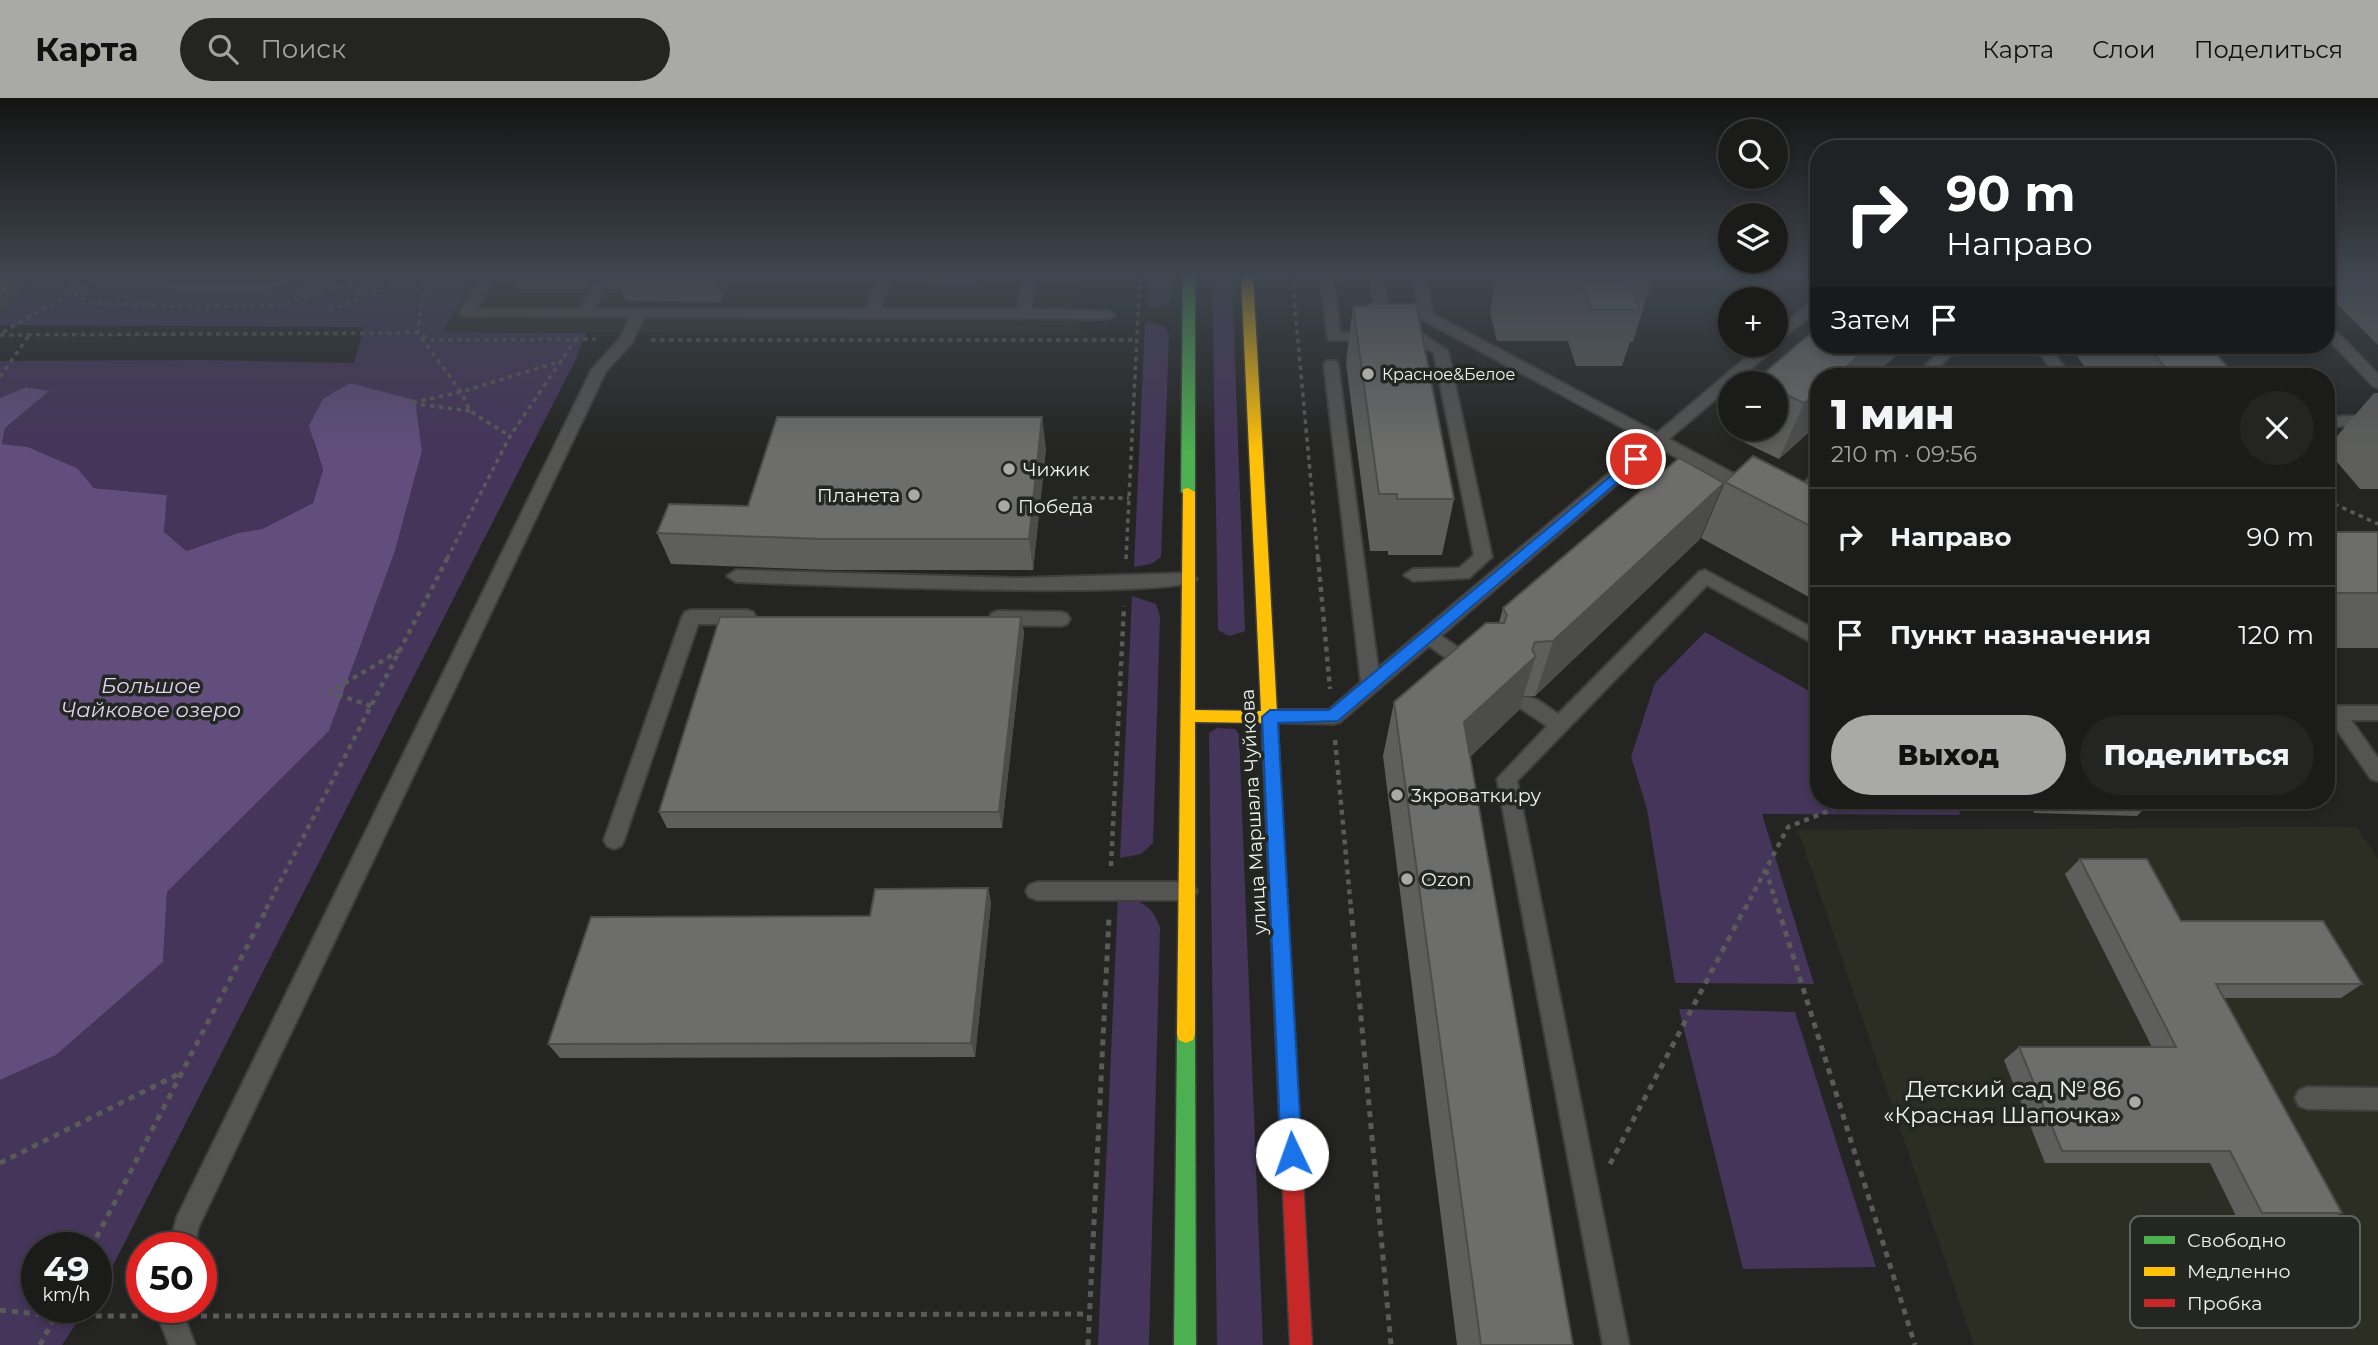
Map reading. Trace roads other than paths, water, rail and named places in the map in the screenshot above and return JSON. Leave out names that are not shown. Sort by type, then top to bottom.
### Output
[{"type":"main road","points":[[1185,1345],[1189,334]]},
{"type":"main road","name":"улица Маршала Чуйкова","points":[[1250,334],[1301,1345]]},
{"type":"main road","points":[[1187,716],[1270,717]]},
{"type":"lane","points":[[185,1232],[599,369],[630,334]]},
{"type":"lane","points":[[1333,334],[1333,337],[1418,337],[1441,351],[1483,557],[1462,574],[1413,575]]},
{"type":"lane","points":[[1418,337],[1422,334]]},
{"type":"lane","points":[[1460,334],[1782,506],[1810,485]]},
{"type":"lane","points":[[2335,338],[2378,383]]},
{"type":"lane","points":[[1930,368],[1945,354]]},
{"type":"lane","points":[[1270,717],[1332,717],[1755,357]]},
{"type":"lane","points":[[2360,363],[2378,363]]},
{"type":"lane","points":[[1331,364],[1371,684]]},
{"type":"lane","points":[[2335,422],[2378,420]]},
{"type":"lane","points":[[736,576],[1125,584],[1188,579]]},
{"type":"lane","points":[[1616,1345],[1507,779],[1705,576],[1810,635]]},
{"type":"lane","points":[[614,841],[691,617],[760,617]]},
{"type":"lane","points":[[979,618],[1061,619]]},
{"type":"lane","points":[[1428,636],[1480,671]]},
{"type":"lane","points":[[1527,703],[1560,725]]},
{"type":"lane","points":[[2335,713],[2378,713]]},
{"type":"lane","points":[[2335,719],[2378,773]]},
{"type":"lane","points":[[1037,891],[1186,891]]},
{"type":"lane","points":[[2307,1098],[2378,1099]]},
{"type":"lane","points":[[175,1323],[182,1345]]},
{"type":"water","name":"Большое Чайковое озеро","points":[[350,383],[415,400],[422,451],[395,551],[329,731],[167,892],[163,962],[56,1055],[0,1080],[0,398],[26,387],[49,391],[5,428],[2,444],[28,447],[77,468],[94,488],[167,495],[164,532],[186,551],[238,533],[262,529],[313,503],[323,470],[309,426],[323,399]]},
{"type":"place","name":"Красное&Белое","points":[[1368,374]]},
{"type":"place","name":"Чижик","points":[[1009,469]]},
{"type":"place","name":"Планета","points":[[914,495]]},
{"type":"place","name":"Победа","points":[[1004,506]]},
{"type":"place","name":"3кроватки.ру","points":[[1397,795]]},
{"type":"place","name":"Ozon","points":[[1407,879]]},
{"type":"place","name":"Детский сад № 86 «Красная Шапочка»","points":[[2135,1102]]}]
